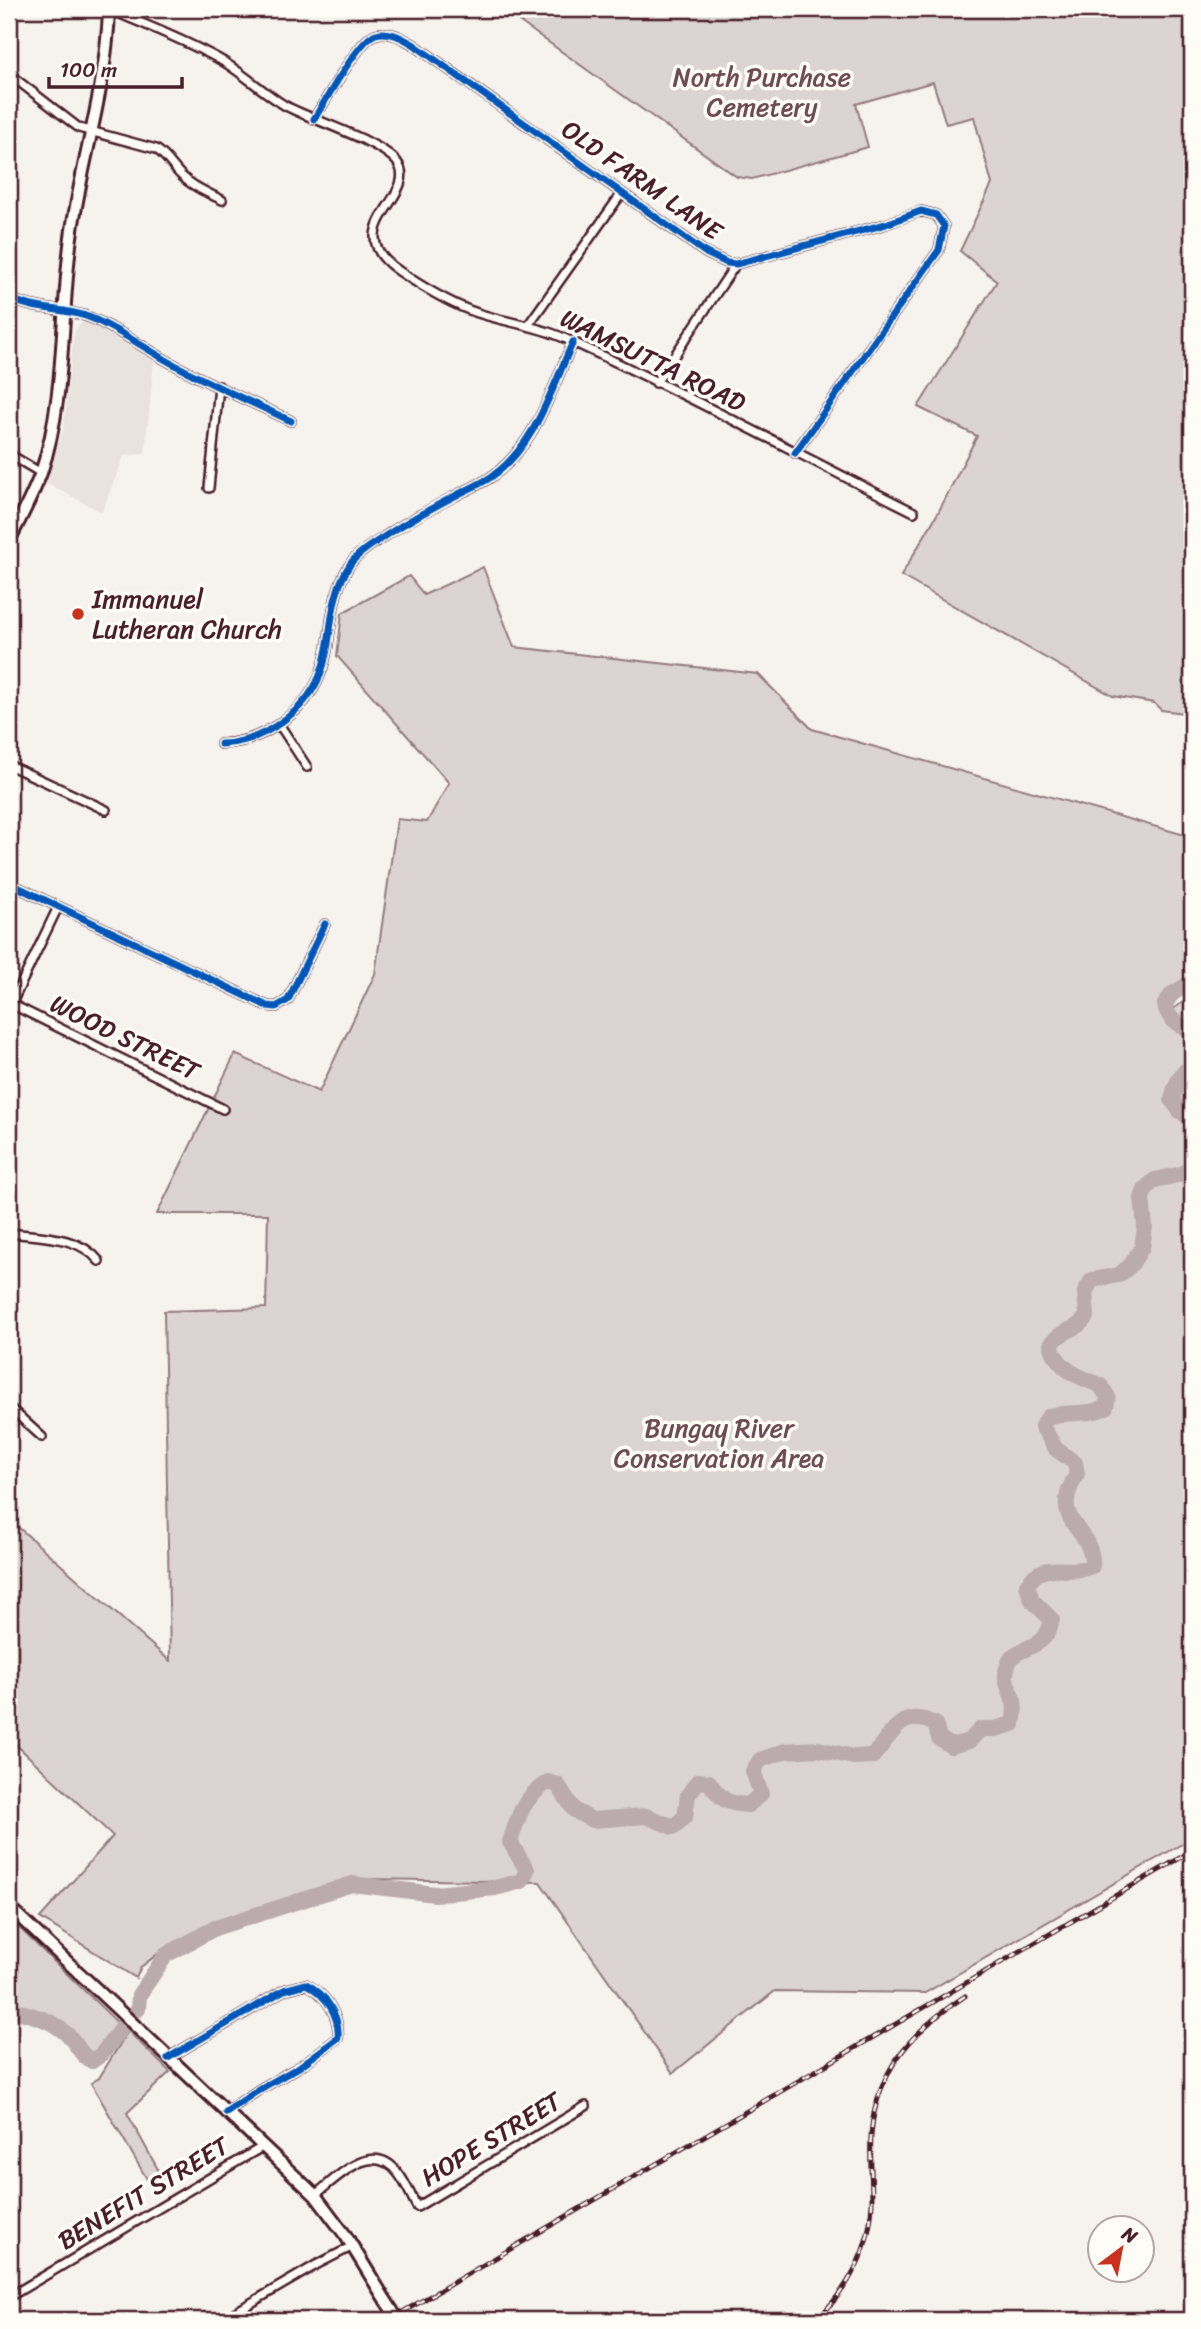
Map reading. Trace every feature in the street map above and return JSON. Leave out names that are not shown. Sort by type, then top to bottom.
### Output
[{"type":"main road","points":[[9,541],[40,473],[51,435],[59,384],[72,229],[102,75],[109,9]]},
{"type":"main road","points":[[9,1906],[315,2195],[353,2246],[398,2320]]},
{"type":"street","name":"WAMSUTTA ROAD","points":[[109,9],[223,62],[284,104],[379,148],[396,160],[400,168],[398,187],[377,225],[375,243],[386,261],[442,298],[468,309],[528,324],[573,342],[914,512]]},
{"type":"street","name":"OLD FARM LANE","points":[[314,120],[362,44],[376,34],[393,34],[413,44],[706,253],[727,263],[736,264],[886,224],[921,211],[936,215],[944,226],[939,250],[795,453]]},
{"type":"street","points":[[9,74],[79,128],[156,149],[193,185],[222,200]]},
{"type":"street","points":[[528,324],[622,193]]},
{"type":"street","points":[[656,383],[736,264]]},
{"type":"street","points":[[9,298],[36,309],[92,318],[168,361],[291,421]]},
{"type":"street","points":[[221,744],[241,743],[279,724],[299,710],[317,686],[327,659],[341,582],[352,562],[394,530],[491,477],[514,457],[533,427],[573,342]]},
{"type":"street","points":[[209,488],[219,386]]},
{"type":"street","points":[[9,454],[40,473]]},
{"type":"street","points":[[279,724],[307,767]]},
{"type":"street","points":[[9,765],[106,810]]},
{"type":"street","points":[[9,883],[262,1004],[276,1007],[288,1000],[326,924]]},
{"type":"street","points":[[10,1005],[58,907]]},
{"type":"street","name":"WOOD STREET","points":[[10,1005],[223,1109]]},
{"type":"street","points":[[9,1233],[69,1241],[82,1246],[99,1261]]},
{"type":"street","points":[[9,1408],[42,1437]]},
{"type":"street","points":[[168,2057],[284,1990],[306,1984],[315,1988],[335,2014],[339,2025],[338,2038],[299,2067],[226,2112]]},
{"type":"street","name":"HOPE STREET","points":[[315,2195],[361,2160],[375,2159],[388,2163],[399,2174],[417,2207],[586,2106]]},
{"type":"street","name":"BENEFIT STREET","points":[[9,2297],[262,2147]]},
{"type":"street","points":[[222,2320],[353,2246]]},
{"type":"shaded area","points":[[87,322],[118,337],[154,361],[145,454],[124,456],[102,512],[46,483],[64,426],[74,333],[79,324]]},
{"type":"green space","name":"North Purchase Cemetery","points":[[502,9],[1192,9],[1192,714],[1161,710],[1154,703],[1113,696],[901,576],[939,511],[977,436],[918,407],[997,281],[960,251],[992,184],[974,117],[946,124],[933,82],[856,104],[868,147],[752,179],[737,177]]},
{"type":"green space","name":"Bungay River Conservation Area","points":[[483,567],[514,647],[758,674],[812,729],[1192,837],[1192,982],[1172,994],[1165,1004],[1167,1013],[1192,996],[1192,1838],[925,1993],[775,1991],[673,2073],[540,1882],[368,1879],[215,1928],[168,1946],[141,1967],[136,1978],[40,1918],[113,1836],[9,1738],[9,1519],[170,1661],[164,1311],[266,1308],[268,1214],[157,1214],[235,1054],[319,1092],[375,974],[397,819],[427,822],[449,783],[337,656],[342,613],[409,576],[424,595]]},
{"type":"green space","points":[[9,1918],[122,2027],[102,2054],[92,2061],[56,2026],[9,2009]]},
{"type":"green space","points":[[128,2031],[170,2072],[127,2113],[167,2186],[155,2193],[91,2083],[99,2078]]},
{"type":"waterway","points":[[1192,982],[1172,994],[1165,1004],[1174,1021],[1192,1031]]},
{"type":"waterway","points":[[1192,1066],[1178,1080],[1172,1100],[1180,1111],[1192,1119]]},
{"type":"waterway","points":[[138,2009],[139,1995],[166,1955],[215,1928],[352,1884],[435,1894],[495,1888],[522,1881],[527,1870],[510,1842],[527,1801],[548,1782],[558,1785],[574,1810],[592,1820],[646,1816],[673,1827],[685,1817],[688,1795],[698,1781],[709,1782],[721,1797],[730,1802],[748,1805],[761,1794],[753,1771],[760,1760],[785,1751],[818,1749],[853,1757],[873,1756],[898,1725],[913,1719],[935,1724],[939,1738],[951,1746],[969,1741],[981,1729],[995,1729],[1013,1724],[1015,1707],[1006,1680],[1006,1670],[1017,1653],[1043,1638],[1052,1620],[1032,1600],[1027,1585],[1040,1572],[1092,1566],[1087,1543],[1074,1525],[1067,1504],[1069,1491],[1077,1474],[1075,1463],[1056,1449],[1042,1426],[1049,1416],[1092,1412],[1106,1407],[1108,1397],[1100,1385],[1063,1366],[1051,1344],[1087,1316],[1085,1292],[1092,1280],[1119,1275],[1131,1265],[1142,1247],[1145,1227],[1142,1198],[1146,1188],[1155,1180],[1182,1174],[1192,1167]]},
{"type":"waterway","points":[[9,2009],[56,2026],[92,2061],[102,2054],[122,2027]]},
{"type":"railway","points":[[389,2320],[1192,1851]]},
{"type":"railway","points":[[816,2320],[839,2295],[863,2251],[871,2219],[873,2117],[889,2071],[922,2030],[965,1996]]},
{"type":"cycle path","points":[[314,119],[361,47],[376,34],[386,33],[413,44],[706,253],[727,263],[736,264],[886,224],[921,211],[936,215],[944,226],[939,250],[795,453]]},
{"type":"cycle path","points":[[9,298],[91,318],[197,376],[291,421]]},
{"type":"cycle path","points":[[221,744],[262,734],[284,720],[304,702],[324,664],[334,603],[340,583],[351,563],[392,531],[486,480],[506,464],[519,450],[541,415],[573,342]]},
{"type":"cycle path","points":[[9,883],[267,1006],[276,1007],[288,1000],[325,924]]},
{"type":"cycle path","points":[[168,2058],[284,1990],[306,1984],[320,1994],[334,2014],[338,2038],[299,2067],[226,2112]]},
{"type":"place","name":"Immanuel Lutheran Church","points":[[78,614]]}]
